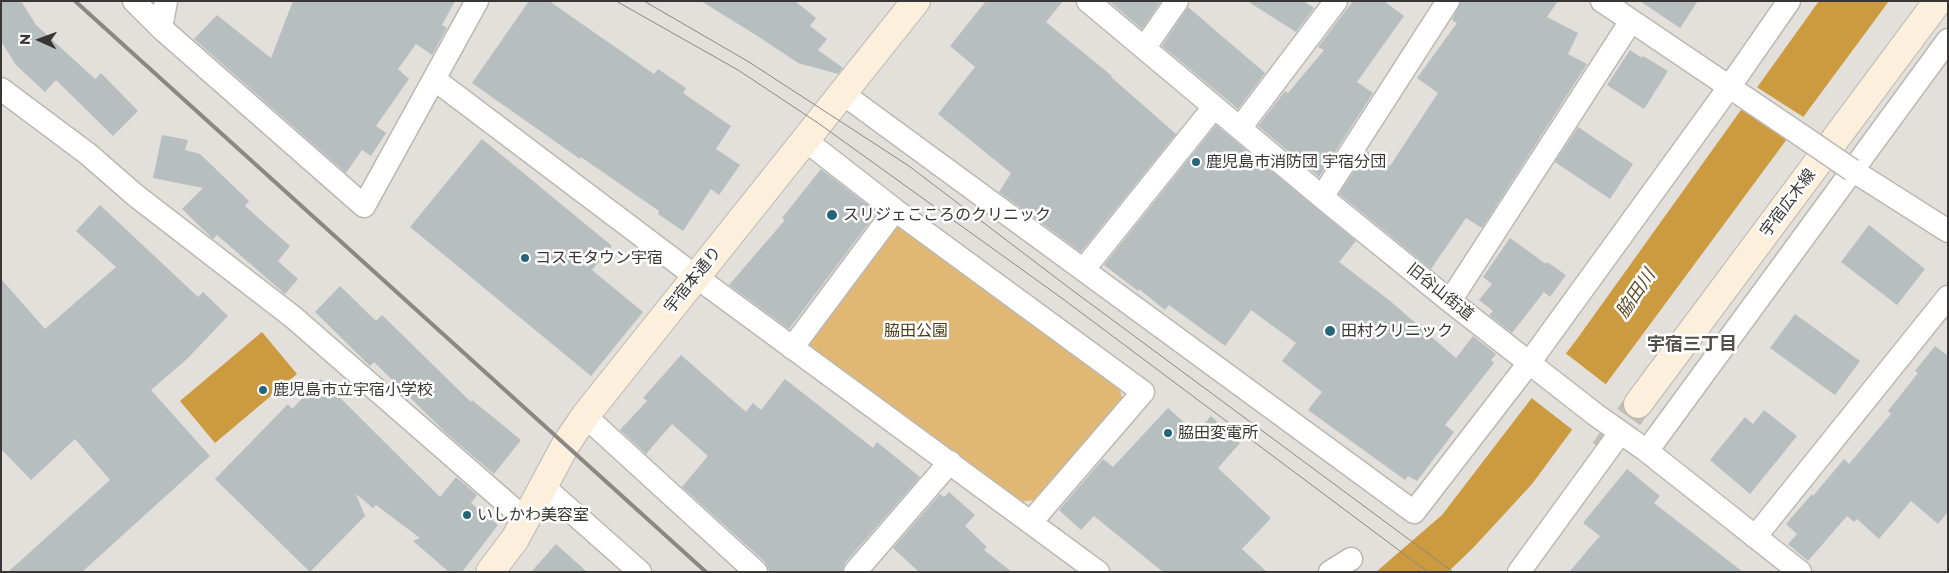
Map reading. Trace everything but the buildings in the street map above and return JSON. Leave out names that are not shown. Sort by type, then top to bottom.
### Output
[{"type":"street","points":[[134,1],[161,28],[364,206],[477,1]]},
{"type":"street","points":[[161,28],[166,1]]},
{"type":"street","name":"宇宿本通り","points":[[490,572],[515,539],[566,444],[585,416],[916,1]]},
{"type":"street","name":"旧谷山街道","points":[[1088,1],[1322,197],[1450,301],[1596,415],[1647,451],[1800,572]]},
{"type":"street","points":[[1145,47],[1177,1]]},
{"type":"street","points":[[1240,128],[1336,1]]},
{"type":"street","points":[[1322,197],[1448,1]]},
{"type":"street","points":[[1602,1],[1852,170],[1948,231]]},
{"type":"street","points":[[842,93],[1414,512],[1536,368],[1738,92],[1789,1]]},
{"type":"street","name":"宇宿広木線","points":[[1638,404],[1938,1]]},
{"type":"street","points":[[1450,301],[1631,21]]},
{"type":"street","points":[[1647,451],[1948,40]]},
{"type":"street","points":[[434,79],[695,276],[1098,572]]},
{"type":"street","points":[[1,89],[88,154],[135,195],[293,317],[526,520]]},
{"type":"street","points":[[1084,269],[1214,107]]},
{"type":"street","points":[[805,140],[895,210],[1143,392],[1031,522]]},
{"type":"street","points":[[792,348],[895,210]]},
{"type":"street","points":[[1755,537],[1948,297]]},
{"type":"street","points":[[585,416],[756,572]]},
{"type":"street","points":[[1519,572],[1620,433]]},
{"type":"street","points":[[856,572],[950,462]]},
{"type":"street","points":[[544,488],[640,572]]},
{"type":"street","points":[[1330,572],[1352,559]]},
{"type":"green space","name":"脇田公園","points":[[898,221],[1119,387],[1123,401],[1035,500],[1019,502],[809,349],[811,330]]},
{"type":"water","name":"脇田川","points":[[1819,1],[1889,1],[1532,484],[1473,548],[1448,572],[1376,572],[1442,515],[1577,339]]},
{"type":"water","points":[[262,332],[297,374],[215,443],[180,401]]},
{"type":"pier","points":[[1755,86],[1805,118],[1788,141],[1739,108]]},
{"type":"pier","points":[[1564,352],[1608,386],[1574,431],[1529,396]]},
{"type":"tunnel","points":[[1604,451],[1638,404]]},
{"type":"tram line","points":[[616,1],[738,70],[818,123],[1063,299],[1428,572]]},
{"type":"tram line","points":[[644,1],[749,62],[909,166],[1068,287],[1453,572]]},
{"type":"railway","points":[[75,1],[706,572]]},
{"type":"place","name":"鹿児島市消防団 宇宿分団","points":[[1196,162]]},
{"type":"place","name":"スリジェこころのクリニック","points":[[832,215]]},
{"type":"place","name":"コスモタウン宇宿","points":[[525,258]]},
{"type":"place","name":"田村クリニック","points":[[1330,331]]},
{"type":"place","name":"鹿児島市立宇宿小学校","points":[[263,390]]},
{"type":"place","name":"脇田変電所","points":[[1168,433]]},
{"type":"place","name":"いしかわ美容室","points":[[467,515]]},
{"type":"district","name":"宇宿三丁目","points":[[1692,345]]}]
